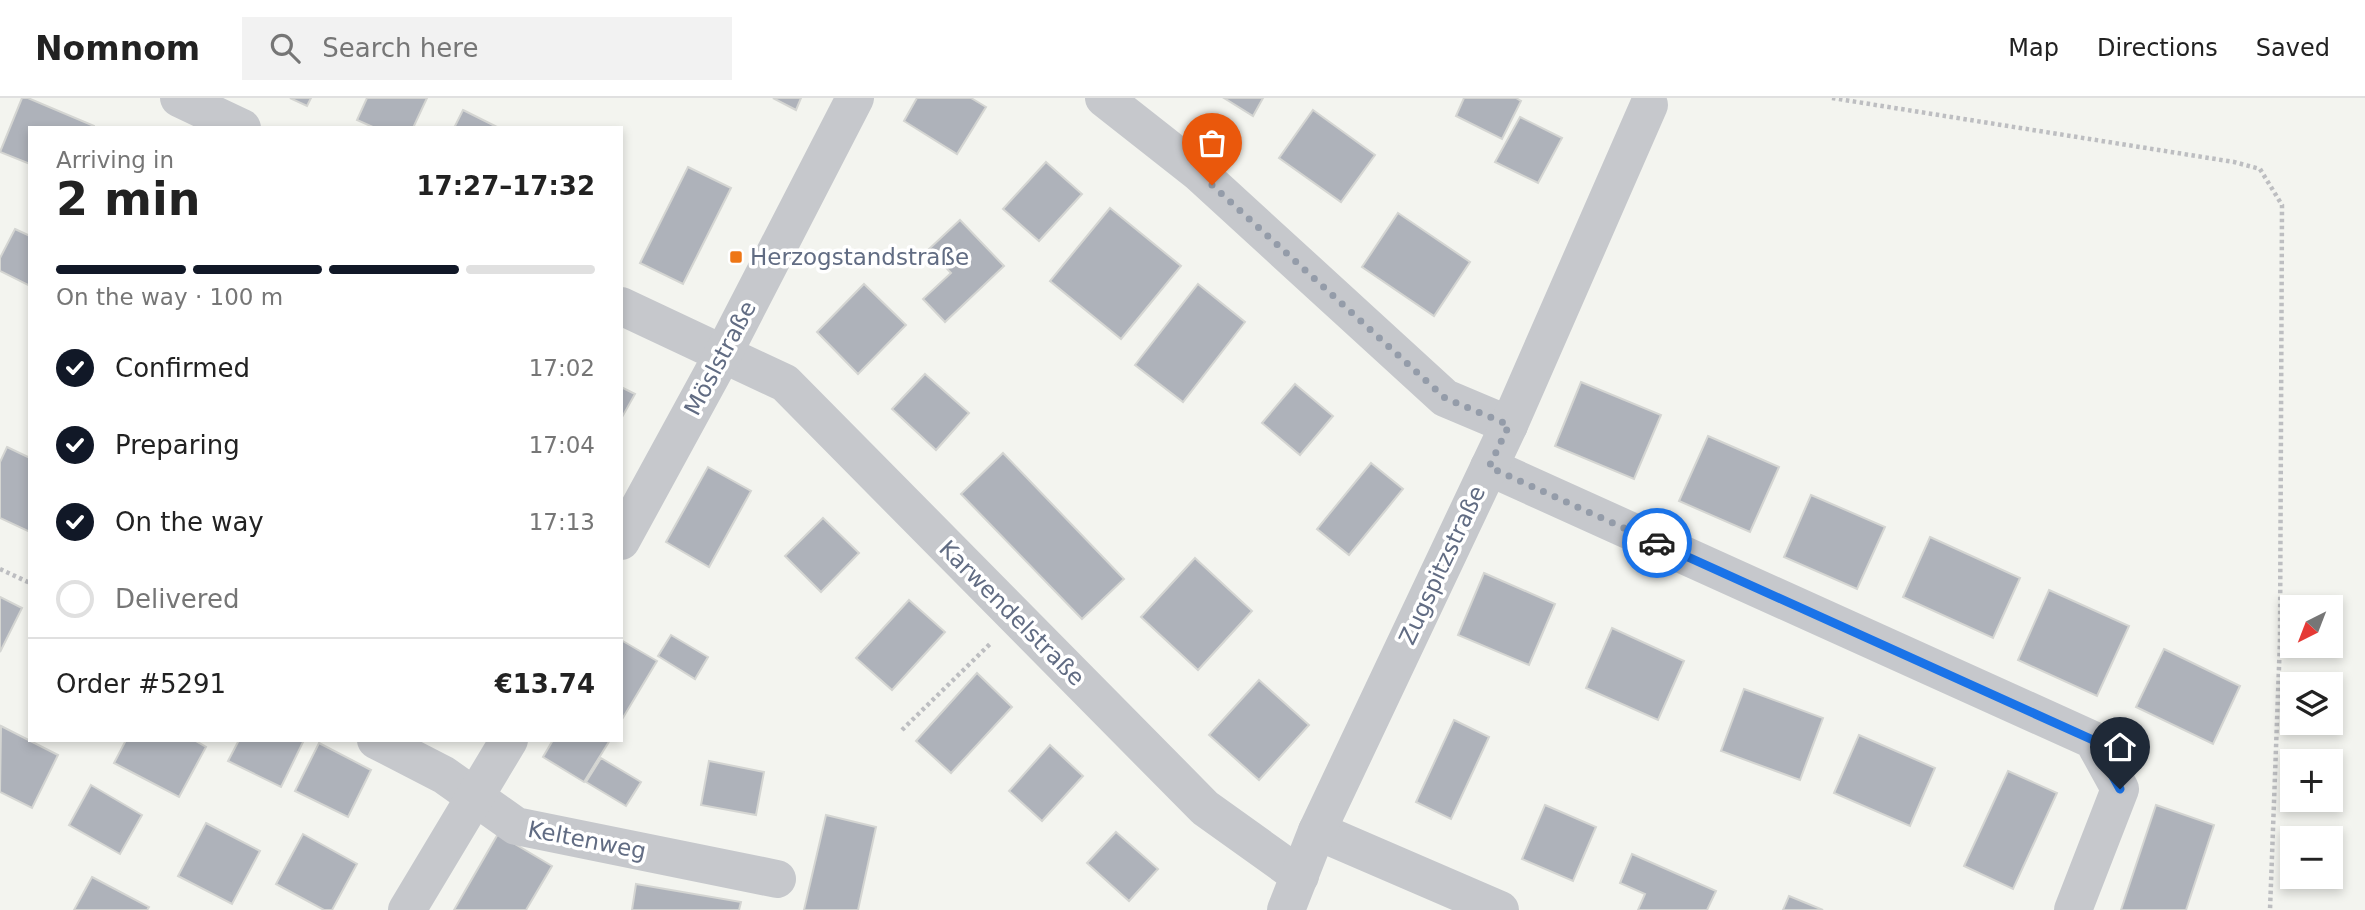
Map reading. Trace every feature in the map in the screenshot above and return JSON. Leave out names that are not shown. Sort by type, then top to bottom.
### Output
[{"type":"street","points":[[179,98],[238,126]]},
{"type":"street","name":"Möslstraße","points":[[623,537],[723,354],[855,98]]},
{"type":"street","points":[[1104,98],[1198,172],[1445,398],[1509,425]]},
{"type":"street","name":"Zugspitzstraße","points":[[1293,893],[1317,831],[1509,425],[1649,105]]},
{"type":"street","points":[[623,307],[723,354]]},
{"type":"street","name":"Karwendelstraße","points":[[723,354],[785,383],[1205,808],[1293,893]]},
{"type":"street","points":[[1489,467],[2093,740],[2120,789],[2073,910]]},
{"type":"street","name":"Keltenweg","points":[[380,742],[444,775],[516,826],[777,879]]},
{"type":"street","points":[[407,910],[508,742]]},
{"type":"street","points":[[1317,831],[1500,910]]},
{"type":"path","points":[[1832,98],[2234,162],[2260,169],[2282,205],[2280,640],[2270,910]]},
{"type":"path","points":[[0,569],[28,582]]},
{"type":"path","points":[[902,730],[1017,617]]},
{"type":"building","points":[[22,98],[28,98],[94,126],[28,126],[28,163],[0,152]]},
{"type":"building","points":[[290,98],[311,98],[307,106]]},
{"type":"building","points":[[367,98],[427,98],[414,126],[370,126],[357,120]]},
{"type":"building","points":[[773,98],[801,98],[796,110]]},
{"type":"building","points":[[917,98],[971,98],[986,107],[957,154],[904,121]]},
{"type":"building","points":[[1224,98],[1263,98],[1253,116]]},
{"type":"building","points":[[1464,98],[1516,98],[1521,101],[1502,139],[1456,116]]},
{"type":"building","points":[[463,110],[495,126],[455,126]]},
{"type":"building","points":[[1313,110],[1375,155],[1341,202],[1279,158]]},
{"type":"building","points":[[1520,117],[1562,138],[1538,183],[1495,162]]},
{"type":"building","points":[[1046,162],[1082,194],[1039,241],[1003,209]]},
{"type":"building","points":[[688,167],[731,188],[683,284],[640,263]]},
{"type":"building","points":[[1110,208],[1181,266],[1121,339],[1050,281]]},
{"type":"building","points":[[1398,213],[1470,262],[1434,316],[1362,267]]},
{"type":"building","points":[[960,220],[1004,266],[945,322],[923,299],[951,273],[929,249]]},
{"type":"building","points":[[15,229],[28,235],[28,285],[0,271],[0,258]]},
{"type":"building","points":[[864,284],[906,325],[858,374],[817,332]]},
{"type":"building","points":[[1198,284],[1245,322],[1183,402],[1135,365]]},
{"type":"building","points":[[925,374],[969,413],[936,450],[892,409]]},
{"type":"building","points":[[1581,382],[1661,415],[1634,479],[1555,446]]},
{"type":"building","points":[[1295,384],[1333,416],[1300,455],[1262,423]]},
{"type":"building","points":[[623,388],[635,394],[623,415]]},
{"type":"building","points":[[1708,436],[1779,467],[1750,532],[1679,501]]},
{"type":"building","points":[[7,447],[28,457],[28,531],[0,518],[0,462]]},
{"type":"building","points":[[1003,453],[1124,579],[1082,619],[961,494]]},
{"type":"building","points":[[1371,463],[1403,489],[1349,555],[1317,529]]},
{"type":"building","points":[[708,467],[751,491],[709,567],[666,542]]},
{"type":"building","points":[[1811,495],[1885,527],[1857,589],[1784,557]]},
{"type":"building","points":[[823,518],[859,553],[821,592],[785,556]]},
{"type":"building","points":[[1930,537],[2020,578],[1993,638],[1903,597]]},
{"type":"building","points":[[1195,558],[1252,611],[1198,670],[1141,617]]},
{"type":"building","points":[[1484,573],[1555,604],[1529,665],[1458,635]]},
{"type":"building","points":[[2049,590],[2129,626],[2097,696],[2018,660]]},
{"type":"building","points":[[0,597],[22,608],[0,652]]},
{"type":"building","points":[[909,600],[945,632],[892,690],[856,658]]},
{"type":"building","points":[[1612,628],[1684,661],[1658,720],[1586,688]]},
{"type":"building","points":[[671,635],[708,657],[695,679],[658,656]]},
{"type":"building","points":[[623,641],[657,661],[623,718]]},
{"type":"building","points":[[2164,649],[2240,686],[2213,744],[2136,707]]},
{"type":"building","points":[[977,673],[1012,707],[951,773],[916,741]]},
{"type":"building","points":[[1259,680],[1309,725],[1259,780],[1209,735]]},
{"type":"building","points":[[1744,689],[1823,718],[1800,780],[1721,751]]},
{"type":"building","points":[[1454,720],[1489,737],[1451,819],[1416,802]]},
{"type":"building","points":[[1,726],[58,755],[32,808],[0,792]]},
{"type":"building","points":[[1859,735],[1935,768],[1910,826],[1834,793]]},
{"type":"building","points":[[125,742],[197,742],[206,747],[179,797],[114,763]]},
{"type":"building","points":[[238,742],[303,742],[281,787],[228,761]]},
{"type":"building","points":[[552,742],[609,742],[584,782],[543,757]]},
{"type":"building","points":[[319,743],[371,770],[348,817],[295,791]]},
{"type":"building","points":[[1050,745],[1083,776],[1042,821],[1009,791]]},
{"type":"building","points":[[601,758],[641,782],[626,806],[586,782]]},
{"type":"building","points":[[709,761],[764,772],[756,815],[701,805]]},
{"type":"building","points":[[2008,771],[2057,793],[2013,889],[1964,866]]},
{"type":"building","points":[[91,785],[142,815],[120,854],[69,825]]},
{"type":"building","points":[[1545,805],[1596,827],[1573,881],[1522,859]]},
{"type":"building","points":[[2156,805],[2214,825],[2186,910],[2121,910]]},
{"type":"building","points":[[826,815],[876,827],[858,910],[804,910]]},
{"type":"building","points":[[206,823],[260,851],[232,904],[178,876]]},
{"type":"building","points":[[1116,832],[1158,869],[1129,901],[1087,863]]},
{"type":"building","points":[[303,834],[357,864],[332,910],[324,910],[276,884]]},
{"type":"building","points":[[498,834],[552,866],[526,910],[454,910]]},
{"type":"building","points":[[1632,854],[1716,891],[1707,910],[1638,910],[1645,894],[1620,883]]},
{"type":"building","points":[[92,877],[149,907],[147,910],[74,910]]},
{"type":"building","points":[[636,884],[741,902],[739,910],[632,910]]},
{"type":"building","points":[[1789,896],[1823,910],[1783,910]]},
{"type":"way so far","points":[[1212,185],[1445,398],[1509,425],[1489,467],[1657,543]]},
{"type":"place","name":"Herzogstandstraße","points":[[736,257]]},
{"type":"route","points":[[1657,543],[2093,740],[2120,789]]}]
